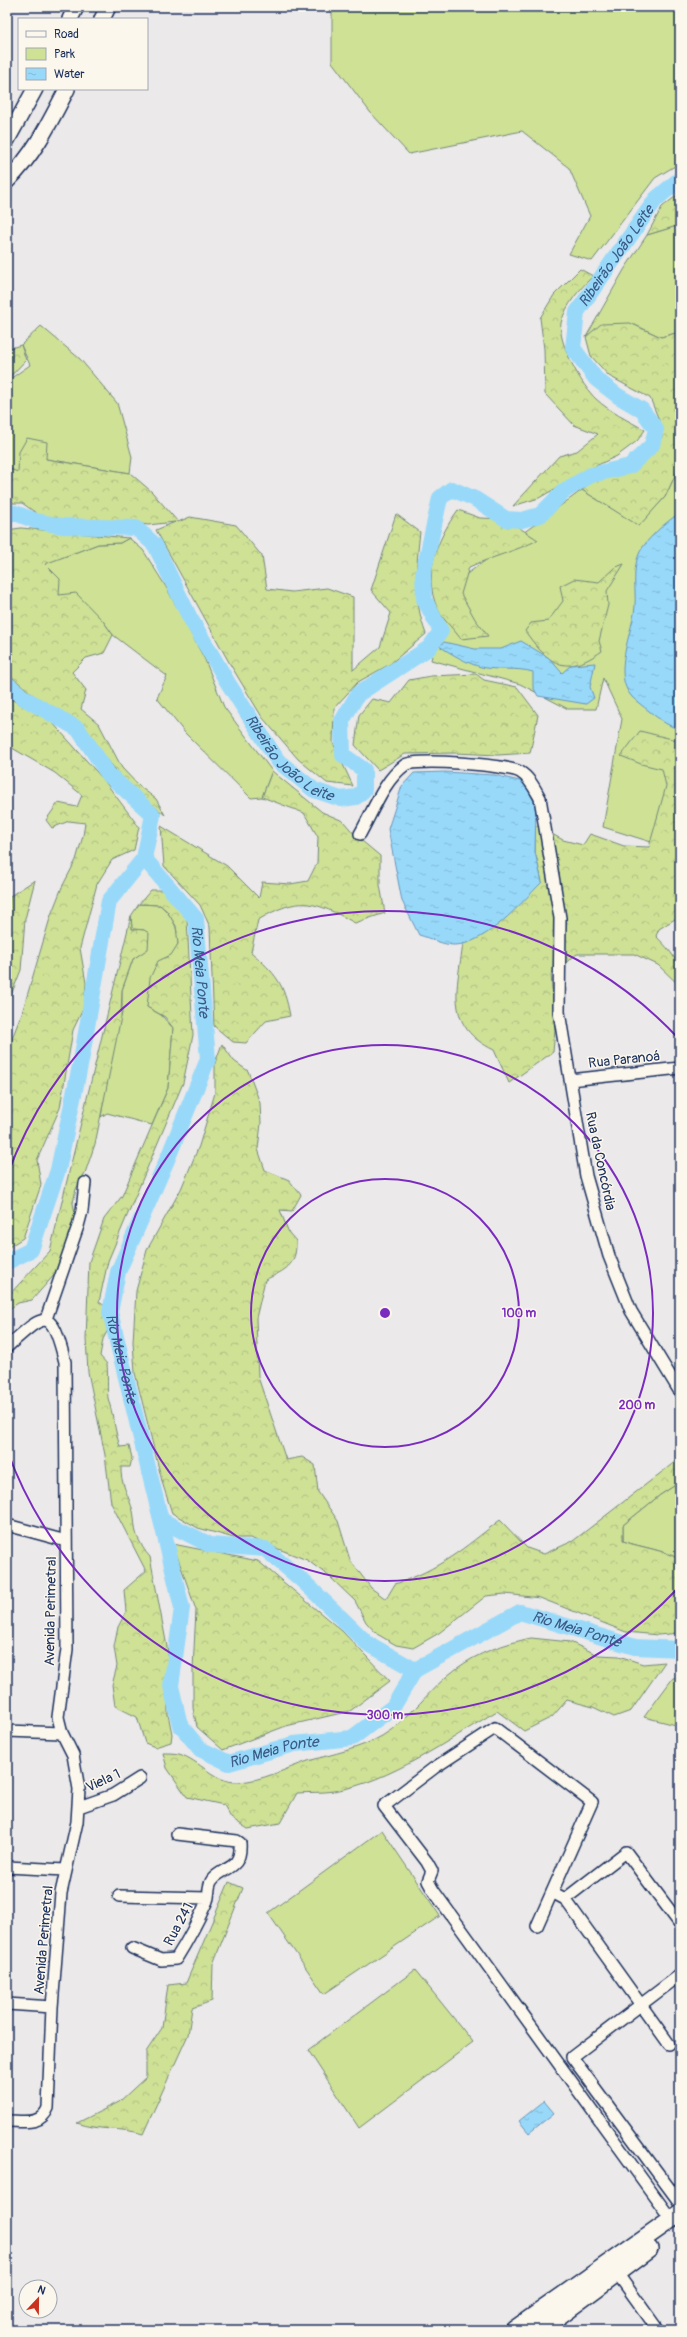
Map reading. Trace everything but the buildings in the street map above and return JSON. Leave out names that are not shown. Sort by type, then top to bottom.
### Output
[{"type":"main road","points":[[70,18],[76,7]]},
{"type":"main road","points":[[102,18],[108,7]]},
{"type":"main road","points":[[7,140],[34,90]]},
{"type":"main road","points":[[7,181],[29,157],[66,90]]},
{"type":"main road","points":[[540,2330],[617,2273],[677,2219]]},
{"type":"main road","points":[[514,2330],[677,2219]]},
{"type":"street","name":"Rua da Concórdia","points":[[360,834],[392,776],[406,764],[421,762],[494,766],[520,772],[532,783],[540,798],[560,918],[559,1012],[586,1176],[609,1256],[631,1311],[680,1392]]},
{"type":"street","name":"Rua Paranoá","points":[[570,1080],[680,1068]]},
{"type":"street","points":[[7,1347],[38,1320],[46,1319],[78,1226],[82,1211],[85,1183]]},
{"type":"street","name":"Avenida Perimetral","points":[[7,2120],[30,2122],[42,2118],[48,2108],[52,2007],[61,1893],[79,1807],[79,1789],[73,1755],[62,1733],[58,1717],[67,1649],[65,1362],[59,1339],[51,1322],[46,1319]]},
{"type":"street","points":[[7,1524],[66,1541]]},
{"type":"street","points":[[537,1926],[592,1802],[495,1728],[434,1768],[384,1806],[427,1862],[432,1871],[428,1881],[433,1890],[677,2219]]},
{"type":"street","points":[[7,1731],[62,1733]]},
{"type":"street","name":"Viela 1","points":[[79,1807],[113,1795],[140,1778]]},
{"type":"street","points":[[177,1834],[240,1843],[236,1862],[231,1868],[213,1879],[208,1890],[208,1898]]},
{"type":"street","points":[[566,1899],[626,1852],[680,1924]]},
{"type":"street","points":[[7,1867],[65,1870]]},
{"type":"street","points":[[552,1892],[566,1899],[668,2044]]},
{"type":"street","name":"Rua 241","points":[[119,1896],[208,1898],[192,1934],[176,1959],[162,1960],[132,1948]]},
{"type":"street","points":[[680,1975],[572,2057],[680,2203]]},
{"type":"street","points":[[7,2004],[52,2007]]},
{"type":"street","points":[[617,2273],[658,2330]]},
{"type":"green space","points":[[332,7],[680,7],[680,163],[655,178],[592,261],[569,254],[590,216],[569,168],[522,131],[409,154],[370,112],[332,62]]},
{"type":"green space","points":[[680,193],[680,225],[647,235],[662,207]]},
{"type":"green space","points":[[680,225],[680,332],[661,337],[637,326],[586,337],[624,270],[647,235]]},
{"type":"green space","points":[[580,269],[593,276],[574,297],[563,316],[561,331],[567,352],[584,384],[590,393],[601,404],[645,430],[637,441],[617,456],[587,470],[539,498],[513,506],[559,456],[577,451],[598,434],[574,425],[545,394],[544,349],[540,318],[554,295]]},
{"type":"green space","points":[[630,323],[661,337],[680,332],[680,465],[665,497],[639,526],[582,490],[596,478],[640,466],[657,441],[659,420],[650,398],[609,376],[591,356],[586,337],[601,324]]},
{"type":"green space","points":[[41,326],[80,359],[117,403],[132,457],[130,473],[46,459],[18,472],[7,470],[7,381],[30,365],[21,345]]},
{"type":"green space","points":[[21,345],[26,360],[7,380],[7,349]]},
{"type":"green space","points":[[27,438],[47,442],[46,459],[130,473],[152,492],[178,522],[190,517],[236,525],[262,556],[267,589],[292,592],[327,588],[353,597],[353,670],[380,647],[391,613],[371,590],[396,514],[420,532],[417,558],[417,596],[426,634],[390,664],[358,682],[334,708],[333,743],[353,786],[327,783],[298,759],[262,717],[230,664],[156,530],[175,522],[148,525],[122,521],[67,521],[39,515],[22,503],[7,503],[7,468],[18,472],[19,452]]},
{"type":"green space","points":[[680,465],[680,851],[603,827],[622,719],[603,678],[596,709],[568,709],[520,684],[431,660],[449,587],[582,490],[639,525],[665,497]]},
{"type":"green space","points":[[458,510],[480,518],[506,519],[538,540],[469,567],[461,594],[475,619],[488,636],[461,639],[441,615],[435,602],[431,574],[433,561],[443,534]]},
{"type":"green space","points":[[21,528],[129,538],[120,543],[98,544],[45,564],[60,579],[59,595],[76,593],[103,621],[113,635],[104,653],[86,658],[72,672],[86,690],[81,709],[99,724],[122,768],[139,786],[156,799],[165,815],[128,785],[97,747],[86,730],[44,704],[7,673],[7,530]]},
{"type":"green space","points":[[129,538],[143,550],[166,587],[205,660],[224,707],[272,771],[262,797],[251,798],[185,733],[157,698],[167,676],[113,635],[103,621],[59,595],[39,561],[63,557],[98,544],[120,543]]},
{"type":"green space","points":[[624,564],[607,591],[608,605],[599,641],[602,651],[578,664],[559,664],[550,659],[542,652],[525,631],[531,623],[548,621],[563,601],[560,586],[574,579],[599,582],[614,568]]},
{"type":"green space","points":[[476,674],[484,680],[517,687],[538,715],[530,753],[498,755],[455,753],[405,754],[378,770],[355,745],[359,715],[372,699],[391,703],[409,680],[431,676]]},
{"type":"green space","points":[[7,697],[51,721],[103,779],[139,827],[134,850],[112,860],[97,884],[80,948],[86,983],[84,1007],[73,1030],[60,1108],[37,1160],[41,1185],[23,1238],[7,1248],[7,1051],[22,1013],[51,915],[62,887],[76,860],[85,823],[69,821],[52,828],[46,820],[58,803],[77,807],[82,795],[55,773],[7,745]]},
{"type":"green space","points":[[640,731],[680,741],[680,919],[675,919],[659,929],[656,936],[671,953],[677,964],[680,977],[680,986],[658,965],[634,954],[577,954],[551,974],[555,1030],[553,1052],[509,1083],[494,1050],[478,1040],[467,1030],[461,1018],[457,991],[463,944],[542,882],[535,852],[535,825],[563,840],[583,845],[590,834],[624,846],[649,847],[666,786],[662,769],[641,764],[621,756]]},
{"type":"green space","points":[[272,771],[322,812],[343,821],[356,836],[380,856],[380,885],[385,913],[355,923],[317,906],[296,904],[273,912],[258,920],[251,952],[273,973],[278,980],[285,995],[290,1016],[266,1021],[246,1043],[233,1042],[214,1026],[210,927],[200,905],[164,866],[161,826],[227,866],[259,898],[262,882],[290,884],[308,881],[317,863],[318,837],[304,813],[262,797]]},
{"type":"green space","points":[[35,880],[25,919],[21,970],[7,1005],[7,925],[10,896]]},
{"type":"green space","points":[[151,890],[171,890],[187,919],[193,1035],[183,1083],[108,1261],[99,1302],[105,1306],[112,1322],[103,1339],[100,1356],[107,1364],[108,1398],[120,1447],[129,1446],[132,1458],[130,1467],[121,1467],[122,1479],[133,1511],[137,1536],[144,1550],[150,1557],[168,1652],[167,1686],[168,1714],[172,1734],[171,1742],[155,1747],[145,1743],[137,1717],[115,1706],[112,1685],[117,1666],[114,1647],[118,1627],[126,1612],[124,1590],[146,1571],[111,1503],[105,1455],[88,1372],[86,1339],[89,1262],[104,1219],[122,1196],[168,1088],[173,1028],[165,1017],[147,1007],[150,978],[158,961],[171,955],[178,944],[176,926],[167,911],[160,905],[139,904]]},
{"type":"green space","points":[[139,904],[160,905],[174,922],[178,937],[177,948],[147,1007],[161,1015],[173,1028],[168,1088],[152,1125],[107,1113],[101,1117],[111,1054],[122,1013],[122,990],[133,959],[140,954],[144,930],[132,929],[131,916]]},
{"type":"green space","points":[[131,916],[132,929],[144,930],[149,933],[148,949],[133,959],[122,990],[121,1017],[95,1144],[85,1173],[76,1189],[73,1203],[76,1220],[64,1264],[32,1300],[18,1303],[7,1311],[7,1297],[50,1251]]},
{"type":"green space","points":[[222,1044],[234,1061],[248,1071],[260,1103],[261,1123],[258,1149],[265,1170],[289,1180],[301,1195],[292,1211],[280,1210],[289,1233],[296,1241],[296,1249],[292,1262],[284,1270],[265,1280],[256,1318],[258,1377],[286,1460],[302,1457],[315,1465],[318,1492],[338,1521],[350,1560],[371,1588],[386,1599],[395,1584],[438,1565],[463,1549],[500,1520],[527,1548],[544,1554],[573,1541],[680,1458],[680,1482],[660,1495],[623,1525],[623,1541],[667,1553],[680,1560],[680,1633],[658,1635],[626,1632],[540,1598],[505,1594],[486,1596],[439,1633],[413,1648],[396,1645],[377,1634],[366,1622],[355,1601],[330,1577],[307,1560],[250,1538],[234,1538],[198,1528],[172,1513],[163,1485],[135,1373],[133,1342],[136,1291],[147,1250],[181,1189],[199,1146],[215,1093],[215,1063]]},
{"type":"green space","points":[[680,1482],[680,1560],[667,1553],[623,1541],[623,1525],[660,1495]]},
{"type":"green space","points":[[173,1544],[258,1561],[342,1631],[390,1681],[350,1711],[286,1726],[223,1750],[197,1727],[193,1708],[196,1610]]},
{"type":"green space","points":[[531,1638],[570,1642],[598,1655],[619,1656],[643,1664],[665,1662],[631,1711],[614,1717],[593,1707],[567,1700],[552,1717],[524,1731],[497,1711],[439,1747],[376,1779],[334,1791],[297,1793],[280,1823],[248,1829],[231,1818],[224,1805],[187,1797],[167,1768],[163,1753],[179,1754],[194,1761],[222,1779],[238,1782],[265,1777],[308,1761],[355,1748],[373,1741],[392,1730],[447,1676],[465,1663],[492,1649]]},
{"type":"green space","points":[[680,1677],[680,1726],[644,1717],[673,1678]]},
{"type":"green space","points":[[382,1830],[440,1916],[324,1994],[268,1913]]},
{"type":"green space","points":[[229,1882],[243,1888],[213,1964],[212,2001],[192,2008],[188,2035],[143,2134],[77,2123],[119,2102],[146,2077],[146,2052],[162,2028],[168,1985],[186,1983]]},
{"type":"green space","points":[[415,1970],[473,2042],[359,2128],[308,2050]]},
{"type":"water","points":[[680,513],[680,729],[663,722],[632,697],[626,688],[623,677],[623,665],[635,606],[635,573],[639,554],[646,543],[657,531]]},
{"type":"water","points":[[521,641],[549,658],[562,673],[571,665],[595,663],[590,687],[594,698],[586,704],[538,696],[533,687],[533,672],[481,667],[465,661],[439,646],[444,642],[475,649],[501,649]]},
{"type":"water","points":[[445,772],[494,775],[524,782],[536,805],[535,852],[542,882],[513,911],[490,931],[466,943],[454,945],[441,943],[419,935],[402,901],[388,829],[402,786],[414,773]]},
{"type":"water","points":[[544,2101],[554,2113],[529,2133],[519,2121]]},
{"type":"waterway","name":"Ribeirão João Leite","points":[[7,514],[15,513],[36,521],[62,526],[136,528],[155,545],[189,616],[228,683],[278,761],[314,790],[341,799],[356,797],[364,790],[364,770],[343,755],[342,721],[358,694],[429,648],[441,631],[424,599],[423,574],[440,498],[452,489],[475,499],[506,519],[522,520],[540,515],[564,491],[591,475],[630,466],[652,445],[656,429],[642,410],[618,396],[596,379],[573,348],[577,312],[656,199],[680,179]]},
{"type":"waterway","name":"Rio Meia Ponte","points":[[7,684],[24,698],[78,729],[109,775],[153,815],[144,858],[109,901],[81,1061],[58,1170],[31,1250],[7,1262]]},
{"type":"waterway","name":"Rio Meia Ponte","points":[[144,858],[196,919],[208,1059],[167,1160],[118,1272],[110,1312],[161,1520],[210,1545],[265,1549],[305,1583],[367,1643],[415,1670],[520,1612],[635,1647],[680,1649]]},
{"type":"waterway","name":"Rio Meia Ponte","points":[[161,1520],[182,1608],[171,1686],[180,1725],[200,1749],[229,1763],[294,1744],[352,1738],[393,1707],[415,1670]]}]
